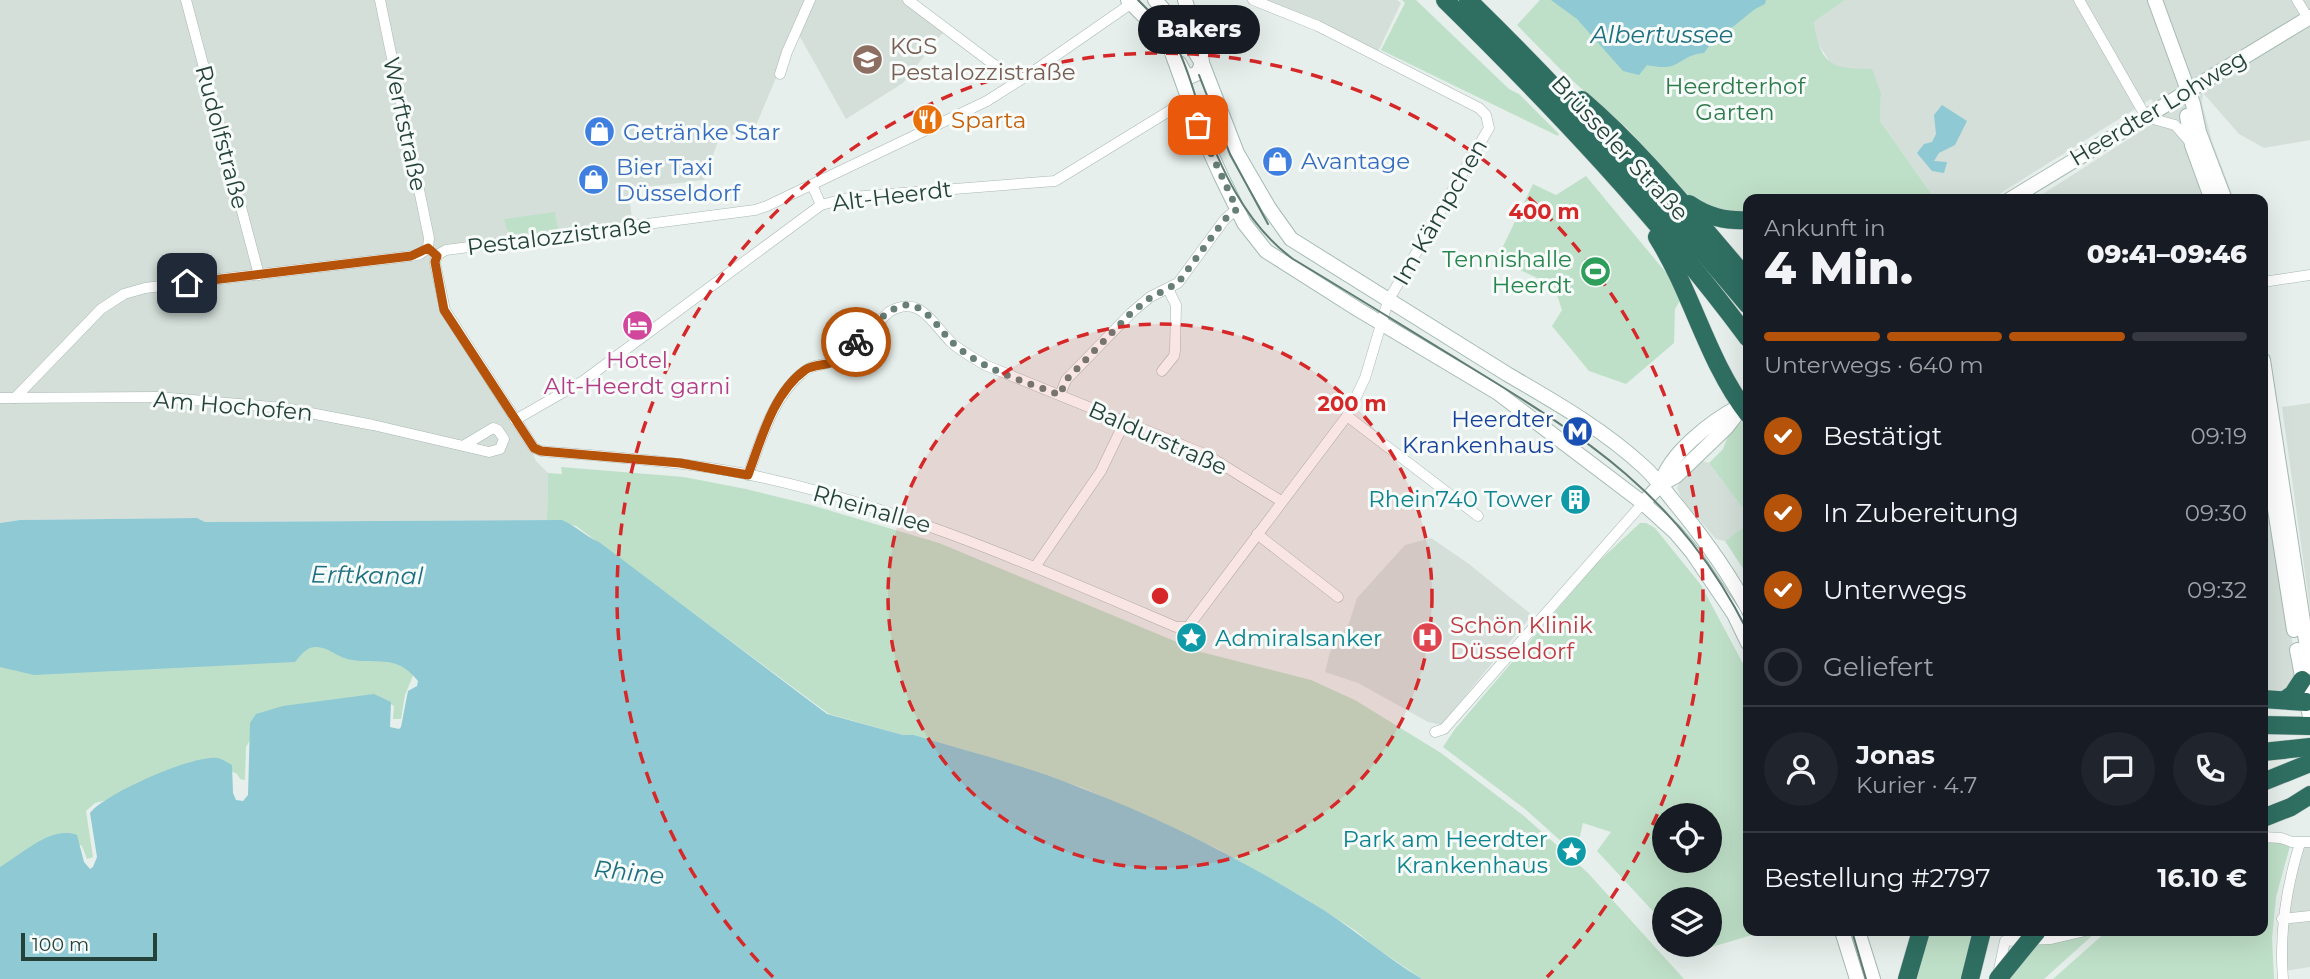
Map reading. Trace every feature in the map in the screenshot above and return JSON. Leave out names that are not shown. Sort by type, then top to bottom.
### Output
[{"type":"highway","name":"Brüsseler Straße","points":[[1445,0],[1528,84],[1669,236],[1743,332]]},
{"type":"highway","name":"Brüsseler Straße","points":[[1468,0],[1584,116],[1743,298]]},
{"type":"highway","points":[[1499,30],[1603,118],[1743,274]]},
{"type":"highway","points":[[1618,180],[1677,269],[1699,325],[1729,387],[1743,403]]},
{"type":"highway","points":[[1662,182],[1705,215],[1743,220]]},
{"type":"highway","points":[[2268,699],[2286,699],[2308,693]]},
{"type":"highway","points":[[2268,725],[2310,726]]},
{"type":"highway","points":[[2268,751],[2310,747]]},
{"type":"highway","points":[[2268,780],[2310,763]]},
{"type":"highway","points":[[2268,816],[2291,807],[2310,795]]},
{"type":"highway","points":[[2268,826],[2310,807]]},
{"type":"highway","points":[[1907,979],[1920,936]]},
{"type":"highway","points":[[1970,979],[1981,936]]},
{"type":"highway","points":[[1997,979],[2033,936]]},
{"type":"main road","points":[[1155,0],[1183,32],[1202,62]]},
{"type":"main road","points":[[1185,0],[1202,62],[1237,153],[1285,232],[1298,245],[1514,378],[1535,388],[1625,451],[1661,484],[1715,552],[1743,600]]},
{"type":"main road","points":[[2155,0],[2223,194]]},
{"type":"main road","points":[[1135,1],[1189,77],[1198,73],[1202,62]]},
{"type":"main road","name":"Heerdter Lohweg","points":[[2019,194],[2309,18]]},
{"type":"main road","points":[[1171,50],[1210,153],[1247,227],[1266,251],[1497,393],[1643,503],[1692,552],[1726,602],[1743,634]]},
{"type":"main road","points":[[2187,91],[2192,145],[2210,194]]},
{"type":"main road","points":[[2268,397],[2308,693]]},
{"type":"main road","points":[[1643,503],[1661,484],[1666,470],[1684,449],[1718,418],[1743,407]]},
{"type":"main road","points":[[2268,462],[2308,693]]},
{"type":"main road","points":[[1844,936],[1857,979]]},
{"type":"main road","points":[[1860,936],[1873,979]]},
{"type":"street","name":"Rudolfstraße","points":[[186,0],[259,275]]},
{"type":"street","name":"Werftstraße","points":[[380,0],[429,238],[428,248]]},
{"type":"street","points":[[780,74],[810,0]]},
{"type":"street","points":[[908,0],[1017,82]]},
{"type":"street","name":"Im Kämpchen","points":[[1193,624],[1281,501],[1347,416],[1365,378],[1388,301],[1486,134],[1489,122],[1479,108],[1403,68],[1318,26],[1253,0]]},
{"type":"street","points":[[2079,0],[2146,117],[2175,125],[2192,145]]},
{"type":"street","name":"Heerdter Lohweg","points":[[2297,0],[2309,18]]},
{"type":"street","name":"Pestalozzistraße","points":[[428,248],[437,256],[446,250],[755,210],[978,105],[1017,82],[1135,1]]},
{"type":"street","name":"Alt-Heerdt","points":[[515,420],[583,382],[821,205],[852,197],[1055,181],[1189,101]]},
{"type":"street","points":[[811,185],[821,205]]},
{"type":"street","points":[[1060,395],[1066,380],[1131,313],[1150,298],[1168,289],[1188,271],[1225,219],[1237,209]]},
{"type":"street","points":[[15,398],[101,309],[124,294],[145,288],[411,256],[428,248]]},
{"type":"street","points":[[437,256],[435,262],[444,310],[515,420]]},
{"type":"street","points":[[2268,281],[2310,275]]},
{"type":"street","points":[[1162,371],[1175,351],[1176,305],[1168,289]]},
{"type":"street","name":"Baldurstraße","points":[[748,475],[778,402],[789,386],[815,365],[832,362],[890,312],[902,306],[917,307],[953,344],[985,365],[1207,455],[1281,501]]},
{"type":"street","points":[[1382,323],[1396,313],[1412,322],[1423,323]]},
{"type":"street","name":"Am Hochofen","points":[[0,398],[157,397],[284,408],[333,416],[463,446]]},
{"type":"street","points":[[1347,416],[1478,516]]},
{"type":"street","name":"Rheinallee","points":[[515,420],[534,448],[541,451],[680,463],[748,475],[816,492],[942,529],[1176,627],[1193,624]]},
{"type":"street","points":[[1035,567],[1106,463],[1125,421]]},
{"type":"street","points":[[1435,732],[1444,729],[1643,503]]},
{"type":"street","points":[[1257,534],[1338,597]]},
{"type":"street","points":[[2268,838],[2305,842],[2287,886],[2282,919],[2283,979]]},
{"type":"street","points":[[2282,919],[2310,915]]},
{"type":"street","points":[[1997,979],[2005,941],[2064,936]]},
{"type":"shaded area","points":[[0,0],[809,0],[754,130],[719,138],[704,180],[628,189],[633,225],[431,252],[443,312],[530,446],[536,461],[548,473],[547,520],[204,522],[197,518],[20,520],[0,523]]},
{"type":"shaded area","name":"KGS Pestalozzistraße","points":[[815,0],[902,0],[944,31],[903,83],[846,119],[799,35]]},
{"type":"shaded area","points":[[1254,0],[1397,0],[1401,3],[1376,56]]},
{"type":"shaded area","points":[[1845,0],[2310,0],[2310,140],[2264,148],[2239,134],[2203,93],[2202,103],[2212,141],[2232,194],[2043,194],[2163,117],[2151,99],[1999,194],[1931,194],[1880,121],[1881,93],[1844,69],[1832,65],[1817,42],[1814,22]]},
{"type":"shaded area","points":[[2310,403],[2310,609],[2282,407]]},
{"type":"shaded area","points":[[1702,461],[1709,463],[1743,508],[1743,528],[1725,541],[1716,539],[1682,499],[1677,488],[1682,477]]},
{"type":"shaded area","points":[[2268,500],[2299,682],[2294,696],[2268,696]]},
{"type":"shaded area","name":"Schön Klinik Düsseldorf","points":[[1431,538],[1469,564],[1532,615],[1441,725],[1428,722],[1358,683],[1325,672],[1330,652],[1349,623],[1357,598],[1405,545]]},
{"type":"shaded area","points":[[2300,847],[2310,847],[2310,967],[2284,971],[2282,935]]},
{"type":"green space","points":[[1402,0],[1416,0],[1509,89],[1519,94],[1558,136],[1381,50],[1405,3]]},
{"type":"green space","name":"Heerdterhof Garten","points":[[1540,0],[1845,0],[1814,22],[1824,56],[1830,62],[1847,68],[1872,69],[1881,93],[1880,121],[1931,194],[1743,194],[1743,212],[1712,209],[1689,196],[1627,128],[1567,76],[1517,25]]},
{"type":"green space","name":"Tennishalle Heerdt","points":[[1586,176],[1682,292],[1675,309],[1674,343],[1626,384],[1589,371],[1552,326],[1562,310],[1554,286],[1497,259],[1533,184],[1556,195]]},
{"type":"green space","points":[[555,212],[558,229],[511,235],[506,228],[504,219]]},
{"type":"green space","points":[[1743,421],[1743,508],[1709,463],[1723,449],[1729,434]]},
{"type":"green space","points":[[561,467],[684,477],[811,505],[939,543],[1201,652],[1311,680],[1355,700],[1441,753],[1524,816],[1588,873],[1652,944],[1652,957],[1664,957],[1684,979],[1422,979],[1308,900],[1218,849],[1083,788],[914,735],[903,735],[829,714],[576,526],[547,520],[548,473],[562,474]]},
{"type":"green space","points":[[1640,523],[1655,528],[1701,585],[1743,664],[1743,936],[1749,936],[1722,944],[1722,887],[1652,887],[1652,910],[1597,851],[1611,832],[1583,823],[1572,851],[1525,809],[1443,747],[1455,729],[1595,565]]},
{"type":"green space","points":[[1743,528],[1743,568],[1725,541]]},
{"type":"green space","points":[[290,639],[418,664],[405,695],[401,719],[393,719],[394,706],[387,702],[252,737],[246,747],[245,780],[227,769],[95,803],[86,811],[93,857],[87,859],[82,846],[69,840],[0,871],[0,643]]},
{"type":"green space","points":[[2268,843],[2290,846],[2276,897],[2272,938],[2274,979],[2053,979],[2101,936],[2268,936]]},
{"type":"green space","points":[[1925,936],[1974,936],[1961,979],[1912,979]]},
{"type":"green space","points":[[2074,936],[2092,936],[2044,979],[2006,979],[2037,943]]},
{"type":"water","name":"Albertussee","points":[[1551,0],[1766,0],[1765,4],[1717,35],[1704,53],[1695,54],[1667,67],[1647,65],[1639,75],[1623,71],[1577,19]]},
{"type":"water","points":[[1942,105],[1967,121],[1955,145],[1939,153],[1934,161],[1947,162],[1944,173],[1932,171],[1917,153],[1924,144],[1932,142],[1936,134],[1934,115]]},
{"type":"water","points":[[197,518],[205,522],[562,520],[599,542],[827,714],[903,735],[914,735],[1019,766],[1140,812],[1198,839],[1282,885],[1324,910],[1422,979],[0,979],[0,867],[37,843],[57,834],[77,835],[84,862],[90,869],[97,857],[90,813],[130,786],[206,758],[218,758],[232,765],[233,793],[236,800],[243,801],[248,795],[250,723],[256,714],[283,706],[374,694],[391,702],[390,727],[401,727],[408,691],[417,686],[418,681],[410,672],[393,663],[347,659],[320,647],[307,650],[295,662],[34,675],[0,667],[0,523],[20,520]]},
{"type":"tram line","points":[[1138,0],[1176,45],[1187,69],[1207,132],[1225,173],[1247,211],[1276,245],[1293,259],[1508,390],[1590,445],[1660,507],[1692,543],[1721,584],[1743,623]]},
{"type":"tram line","points":[[1199,75],[1230,154],[1268,224]]},
{"type":"tram line","points":[[1853,936],[1866,979]]},
{"type":"way so far","points":[[856,342],[896,308],[909,305],[917,307],[953,344],[968,355],[985,365],[1060,395],[1066,380],[1131,313],[1150,298],[1178,283],[1225,219],[1237,209],[1198,125]]},
{"type":"place","name":"KGS Pestalozzistraße","points":[[867,59]]},
{"type":"place","name":"Sparta","points":[[928,120]]},
{"type":"place","name":"Bakers","points":[[1198,125]]},
{"type":"place","name":"Getränke Star","points":[[600,132]]},
{"type":"place","name":"Avantage","points":[[1278,161]]},
{"type":"place","name":"Bier Taxi Düsseldorf","points":[[593,180]]},
{"type":"place","name":"Tennishalle Heerdt","points":[[1595,272]]},
{"type":"place","name":"Hotel Alt-Heerdt garni","points":[[637,326]]},
{"type":"place","name":"Heerdter Krankenhaus","points":[[1577,432]]},
{"type":"place","name":"Rhein740 Tower","points":[[1576,499]]},
{"type":"place","name":"Admiralsanker","points":[[1192,638]]},
{"type":"place","name":"Schön Klinik Düsseldorf","points":[[1427,638]]},
{"type":"place","name":"Park am Heerdter Krankenhaus","points":[[1571,852]]},
{"type":"route","points":[[187,283],[411,256],[428,248],[437,256],[435,262],[444,310],[534,448],[541,451],[680,463],[748,475],[778,402],[789,386],[803,372],[815,365],[832,362],[856,342]]},
{"type":"water label","name":"Erftkanal","points":[[367,575]]},
{"type":"water label","name":"Rhine","points":[[629,872]]}]
